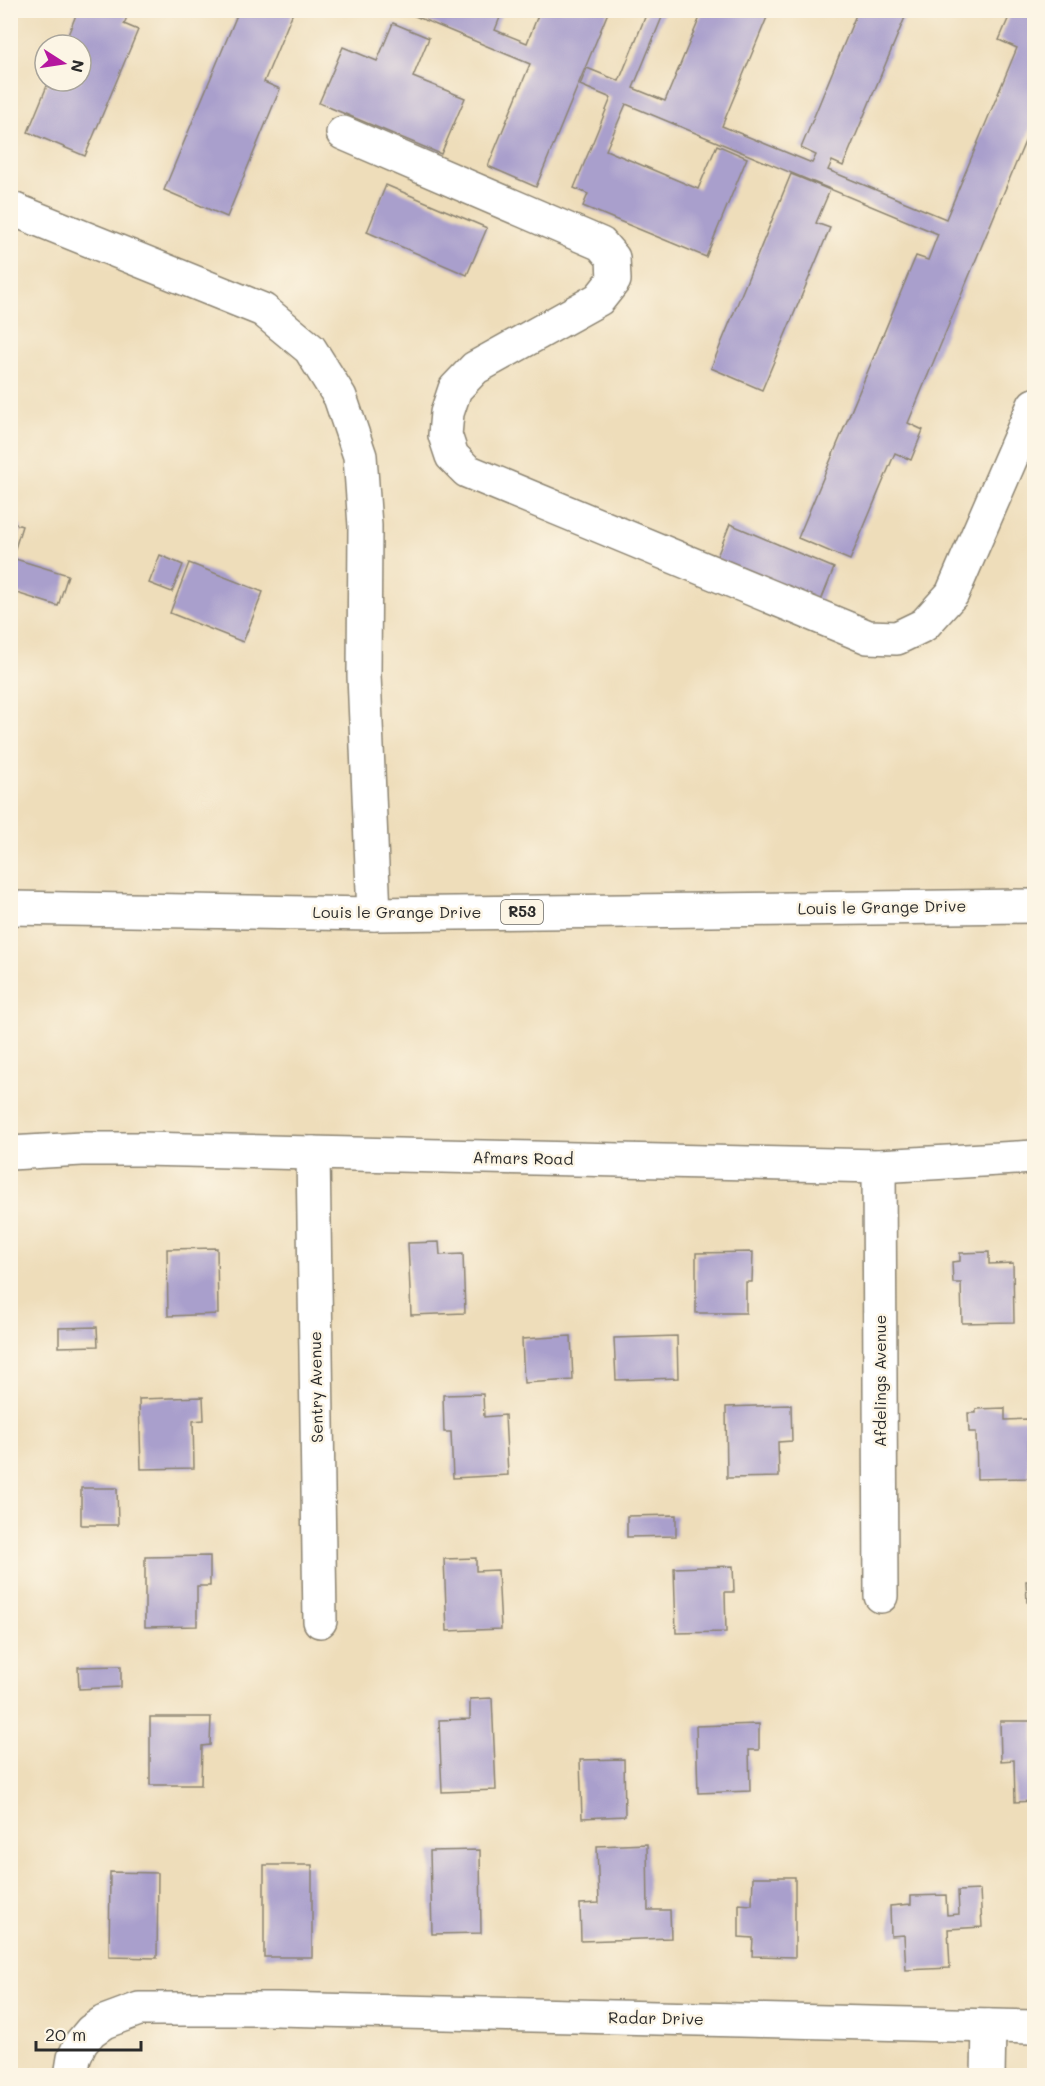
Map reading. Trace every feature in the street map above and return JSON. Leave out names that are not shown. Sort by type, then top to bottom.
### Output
[{"type":"street","points":[[343,133],[600,244],[613,258],[614,280],[599,299],[475,368],[456,389],[447,412],[445,435],[452,456],[467,471],[868,637],[897,638],[924,625],[952,594],[1035,405]]},
{"type":"street","points":[[10,208],[262,310],[310,349],[340,397],[360,456],[364,514],[364,675],[374,914]]},
{"type":"street","name":"Louis le Grange Drive","points":[[10,908],[374,914],[1035,906]]},
{"type":"street","name":"Afmars Road","points":[[10,1154],[82,1149],[132,1149],[879,1166],[1035,1157]]},
{"type":"street","name":"Sentry Avenue","points":[[313,1153],[320,1622]]},
{"type":"street","name":"Afdelings Avenue","points":[[879,1166],[881,1596]]},
{"type":"street","name":"Radar Drive","points":[[70,2076],[74,2058],[81,2043],[91,2031],[120,2014],[139,2009],[277,2009],[1035,2027]]},
{"type":"street","points":[[988,2076],[989,2026]]},
{"type":"building","points":[[78,10],[130,10],[124,24],[138,30],[85,156],[28,132],[44,93],[93,93],[93,33],[69,33]]},
{"type":"building","points":[[239,10],[294,10],[264,82],[280,89],[227,217],[164,190]]},
{"type":"building","points":[[503,10],[495,30],[527,43],[540,10],[609,10],[536,187],[488,166],[530,64],[403,11]]},
{"type":"building","points":[[648,10],[665,10],[633,88],[665,101],[703,10],[770,10],[722,126],[812,163],[816,155],[801,148],[858,10],[908,10],[843,166],[832,161],[828,170],[946,219],[1017,48],[999,40],[1012,10],[1034,10],[1034,120],[908,423],[923,430],[911,460],[895,453],[850,560],[798,538],[916,256],[928,260],[938,234],[626,104],[606,150],[698,189],[717,145],[747,158],[706,257],[583,206],[588,194],[574,188],[611,98],[580,85],[587,68],[619,81]]},
{"type":"building","points":[[393,23],[429,38],[413,77],[465,98],[441,154],[319,103],[343,47],[377,61]]},
{"type":"building","points":[[791,174],[830,190],[816,223],[830,228],[762,390],[711,368]]},
{"type":"building","points":[[386,185],[487,228],[467,275],[367,232]]},
{"type":"building","points":[[10,522],[22,526],[12,558],[68,575],[58,606],[10,591]]},
{"type":"building","points":[[730,524],[834,568],[820,603],[716,559]]},
{"type":"building","points":[[160,555],[183,565],[172,592],[149,583]]},
{"type":"building","points":[[189,563],[263,592],[243,642],[170,613]]},
{"type":"building","points":[[439,1242],[440,1255],[463,1254],[465,1313],[411,1315],[408,1243]]},
{"type":"building","points":[[217,1248],[218,1314],[168,1316],[167,1249]]},
{"type":"building","points":[[753,1252],[752,1282],[746,1282],[746,1313],[696,1313],[696,1253]]},
{"type":"building","points":[[989,1252],[989,1264],[1013,1263],[1014,1322],[962,1323],[961,1283],[953,1283],[952,1262],[960,1261],[960,1253]]},
{"type":"building","points":[[97,1327],[98,1346],[59,1347],[59,1328]]},
{"type":"building","points":[[571,1336],[573,1380],[524,1383],[522,1339]]},
{"type":"building","points":[[677,1336],[678,1378],[616,1380],[614,1338]]},
{"type":"building","points":[[483,1394],[484,1417],[505,1415],[508,1475],[453,1478],[451,1432],[444,1432],[443,1395]]},
{"type":"building","points":[[203,1397],[204,1420],[193,1421],[194,1468],[141,1469],[139,1399]]},
{"type":"building","points":[[791,1405],[792,1441],[778,1442],[779,1477],[727,1478],[726,1407]]},
{"type":"building","points":[[1005,1408],[1005,1420],[1028,1419],[1029,1478],[977,1479],[976,1432],[969,1432],[968,1413],[976,1413],[976,1409]]},
{"type":"building","points":[[81,1488],[117,1488],[118,1525],[81,1525]]},
{"type":"building","points":[[676,1515],[676,1536],[627,1537],[627,1516]]},
{"type":"building","points":[[210,1556],[210,1586],[197,1586],[197,1626],[145,1627],[145,1557]]},
{"type":"building","points":[[476,1558],[476,1571],[498,1570],[501,1629],[447,1631],[444,1559]]},
{"type":"building","points":[[733,1566],[734,1592],[725,1592],[726,1632],[676,1633],[674,1568]]},
{"type":"building","points":[[1026,1581],[1034,1581],[1034,1602],[1027,1602]]},
{"type":"building","points":[[121,1666],[121,1687],[79,1689],[78,1667]]},
{"type":"building","points":[[492,1698],[496,1790],[442,1792],[439,1720],[470,1719],[470,1699]]},
{"type":"building","points":[[150,1717],[211,1717],[210,1745],[202,1746],[201,1785],[150,1785]]},
{"type":"building","points":[[1000,1721],[1034,1721],[1034,1801],[1015,1802],[1014,1760],[1001,1761]]},
{"type":"building","points":[[759,1724],[759,1750],[749,1750],[750,1791],[698,1793],[696,1726]]},
{"type":"building","points":[[624,1759],[625,1816],[582,1818],[580,1760]]},
{"type":"building","points":[[647,1844],[648,1910],[670,1910],[671,1938],[581,1941],[580,1904],[599,1903],[597,1846]]},
{"type":"building","points":[[480,1850],[481,1933],[432,1934],[430,1851]]},
{"type":"building","points":[[264,1865],[312,1865],[312,1957],[264,1957]]},
{"type":"building","points":[[110,1872],[158,1873],[157,1958],[109,1957]]},
{"type":"building","points":[[753,1877],[795,1877],[795,1957],[752,1956],[753,1938],[739,1937],[739,1904],[752,1905]]},
{"type":"building","points":[[980,1890],[982,1927],[948,1929],[950,1968],[906,1970],[904,1935],[891,1936],[890,1906],[911,1904],[911,1896],[946,1895],[947,1915],[959,1914],[958,1891]]}]
